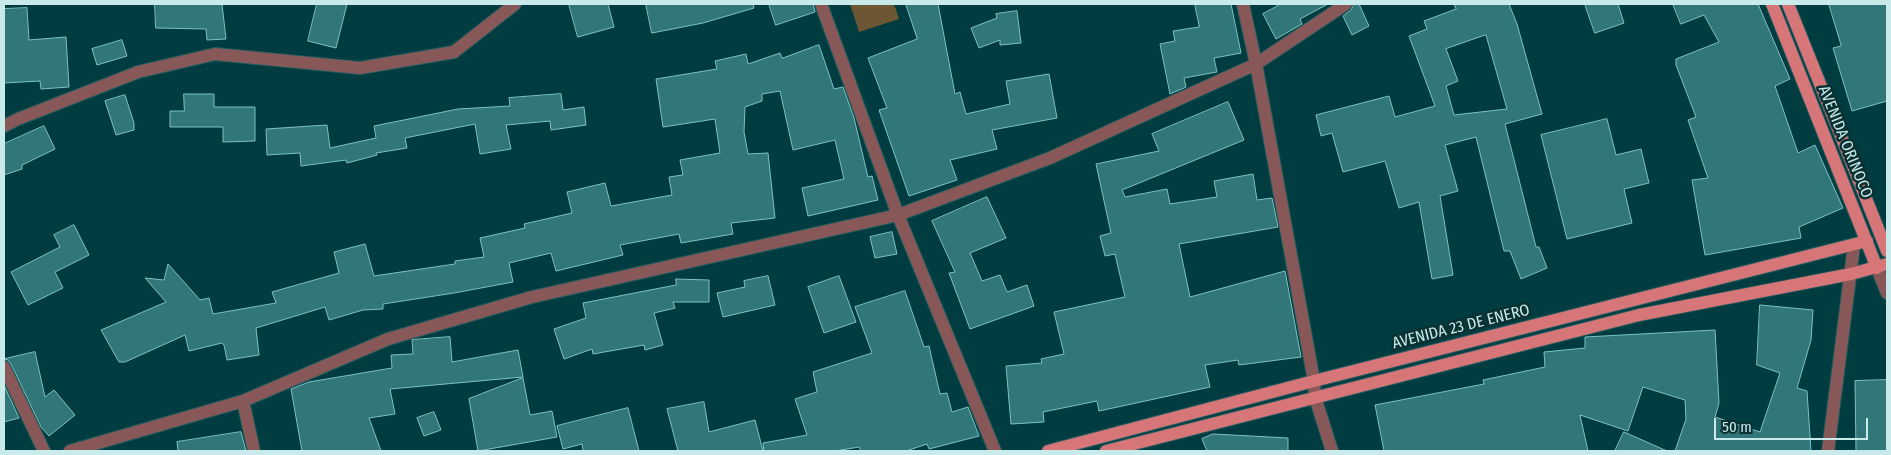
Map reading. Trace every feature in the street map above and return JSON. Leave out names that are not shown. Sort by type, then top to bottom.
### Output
[{"type":"main road","name":"AVENIDA ORINOCO","points":[[1772,4],[1861,243],[1882,266]]},
{"type":"main road","name":"AVENIDA ORINOCO","points":[[1788,4],[1884,233],[1887,251]]},
{"type":"main road","name":"AVENIDA 23 DE ENERO","points":[[1048,451],[1314,381],[1861,243]]},
{"type":"main road","name":"AVENIDA 23 DE ENERO","points":[[1106,451],[1639,315],[1851,274],[1882,266]]},
{"type":"street","points":[[4,126],[138,72],[215,54],[360,68],[454,52],[515,4]]},
{"type":"street","points":[[820,4],[898,215],[995,451]]},
{"type":"street","points":[[1243,4],[1256,64],[1314,381],[1315,397],[1332,451]]},
{"type":"street","points":[[70,451],[242,401],[388,339],[532,296],[898,215],[1050,158],[1256,64],[1346,4]]},
{"type":"street","name":"AVENIDA 23 DE ENERO","points":[[1861,243],[1884,233]]},
{"type":"street","points":[[1828,451],[1851,274],[1861,243]]},
{"type":"street","name":"AVENIDA ORINOCO","points":[[1882,266],[1887,293]]},
{"type":"street","points":[[4,367],[44,451]]},
{"type":"street","points":[[242,401],[254,451]]},
{"type":"shaded area","points":[[850,4],[894,4],[899,19],[859,32]]},
{"type":"building","points":[[155,4],[222,4],[226,39],[207,40],[206,29],[156,28]]},
{"type":"building","points":[[317,4],[347,4],[336,48],[308,41]]},
{"type":"building","points":[[569,4],[608,4],[614,27],[578,37]]},
{"type":"building","points":[[646,4],[753,4],[754,8],[703,23],[652,33]]},
{"type":"building","points":[[769,4],[813,4],[815,12],[776,25]]},
{"type":"building","points":[[906,4],[938,4],[955,94],[960,92],[966,114],[1010,104],[1006,81],[1049,74],[1057,118],[992,130],[997,149],[950,160],[957,180],[909,196],[879,110],[887,108],[868,58],[917,39]]},
{"type":"building","points":[[1195,4],[1231,4],[1241,53],[1214,58],[1217,72],[1184,78],[1186,87],[1170,94],[1160,44],[1175,41],[1173,31],[1199,27]]},
{"type":"building","points":[[1281,4],[1328,4],[1300,19],[1302,24],[1276,39],[1263,14]]},
{"type":"building","points":[[1354,4],[1359,4],[1369,26],[1352,35],[1343,16],[1351,10]]},
{"type":"building","points":[[1454,4],[1509,4],[1517,24],[1542,114],[1505,124],[1536,247],[1539,247],[1547,268],[1521,279],[1510,251],[1504,251],[1476,137],[1445,145],[1458,191],[1440,196],[1453,275],[1432,279],[1419,202],[1399,208],[1385,161],[1343,172],[1332,133],[1321,136],[1316,115],[1389,96],[1395,117],[1435,106],[1409,36],[1427,29],[1424,21],[1456,9]],"holes":[[[1486,35],[1507,109],[1454,115],[1446,86],[1458,81],[1446,49]]]},
{"type":"building","points":[[1585,4],[1618,4],[1624,23],[1595,33]]},
{"type":"building","points":[[1673,4],[1758,4],[1790,79],[1775,86],[1798,153],[1815,145],[1843,208],[1799,227],[1801,238],[1705,255],[1692,180],[1708,178],[1688,120],[1696,117],[1676,65],[1676,59],[1719,42],[1704,15],[1681,24]]},
{"type":"building","points":[[1829,4],[1887,4],[1887,101],[1852,111],[1833,48],[1841,46]]},
{"type":"building","points":[[27,8],[29,40],[66,37],[69,87],[41,89],[40,81],[4,83],[4,9]]},
{"type":"building","points":[[1017,11],[1021,43],[1000,45],[1000,40],[979,48],[971,28],[997,18],[996,14]]},
{"type":"building","points":[[122,40],[127,56],[97,65],[92,49]]},
{"type":"building","points":[[819,45],[834,89],[843,87],[854,118],[868,177],[872,176],[878,200],[808,216],[802,188],[844,179],[835,140],[793,150],[780,91],[762,94],[762,101],[745,107],[744,132],[748,154],[768,153],[775,218],[731,223],[733,234],[681,243],[679,234],[620,245],[623,255],[556,271],[551,253],[509,263],[513,282],[383,304],[383,309],[363,310],[329,320],[325,307],[256,328],[259,355],[227,360],[222,343],[189,351],[185,335],[125,362],[119,362],[101,330],[166,302],[145,278],[164,280],[168,264],[200,300],[209,298],[213,314],[276,303],[272,292],[339,273],[334,252],[365,244],[374,276],[455,264],[455,261],[484,257],[480,238],[525,228],[524,224],[572,213],[567,192],[605,183],[611,206],[672,195],[669,177],[683,175],[680,160],[720,153],[715,119],[663,127],[656,79],[717,69],[715,61],[746,54],[748,64],[780,53],[782,58]]},
{"type":"building","points":[[184,94],[214,94],[214,107],[255,107],[255,141],[223,142],[223,127],[170,127],[170,111],[184,111]]},
{"type":"building","points":[[561,94],[563,110],[584,107],[586,125],[551,130],[550,121],[506,125],[511,149],[480,154],[475,124],[405,138],[407,148],[376,153],[377,155],[347,163],[346,160],[301,166],[300,153],[267,155],[266,129],[327,125],[330,148],[376,138],[374,126],[458,109],[510,106],[509,98]]},
{"type":"building","points":[[125,95],[134,123],[134,130],[116,135],[105,101]]},
{"type":"building","points":[[1228,102],[1244,140],[1122,190],[1125,197],[1167,189],[1170,204],[1217,197],[1214,181],[1253,174],[1257,200],[1272,198],[1278,227],[1179,244],[1190,297],[1285,271],[1301,357],[1239,365],[1238,360],[1205,365],[1210,387],[1099,411],[1097,401],[1043,412],[1044,422],[1011,424],[1006,366],[1042,363],[1041,359],[1064,354],[1054,312],[1125,297],[1115,254],[1105,256],[1100,236],[1111,233],[1096,164],[1159,151],[1152,134]]},
{"type":"building","points":[[1607,119],[1616,155],[1641,149],[1649,183],[1624,189],[1632,223],[1567,239],[1541,135]]},
{"type":"building","points":[[44,126],[55,149],[22,165],[22,169],[4,175],[4,144]]},
{"type":"building","points":[[987,197],[1006,238],[970,253],[982,281],[1000,275],[1007,292],[1027,285],[1034,306],[970,329],[949,273],[955,272],[932,221]]},
{"type":"building","points":[[74,225],[89,255],[55,272],[63,288],[28,305],[11,272],[60,247],[54,235]]},
{"type":"building","points":[[892,232],[897,254],[875,258],[870,237]]},
{"type":"building","points":[[768,276],[775,305],[723,317],[717,293],[745,287],[744,281]]},
{"type":"building","points":[[839,276],[856,322],[824,333],[808,287]]},
{"type":"building","points":[[676,279],[709,280],[709,302],[673,302],[675,308],[654,313],[663,345],[645,350],[644,345],[593,354],[592,349],[564,359],[554,329],[586,318],[583,303],[676,285]]},
{"type":"building","points":[[905,291],[924,347],[929,346],[940,394],[947,393],[952,412],[968,407],[979,436],[929,449],[927,444],[906,451],[861,451],[859,447],[835,451],[764,451],[763,443],[807,435],[795,399],[817,392],[813,372],[872,353],[855,307]]},
{"type":"building","points":[[1760,305],[1813,310],[1811,340],[1797,388],[1807,391],[1811,451],[1675,451],[1686,419],[1685,400],[1643,387],[1628,431],[1580,415],[1588,451],[1384,451],[1375,405],[1484,384],[1483,380],[1545,367],[1544,352],[1585,348],[1585,337],[1715,330],[1719,403],[1715,417],[1760,432],[1780,373],[1757,365]]},
{"type":"building","points":[[450,337],[452,362],[518,350],[523,377],[390,389],[395,414],[369,418],[381,451],[302,451],[291,389],[309,382],[392,368],[391,355],[413,354],[412,340]]},
{"type":"building","points":[[35,352],[45,397],[54,390],[75,415],[49,436],[41,427],[11,364],[8,360],[4,359]]},
{"type":"building","points":[[523,378],[530,415],[552,411],[557,437],[478,451],[469,399]]},
{"type":"building","points":[[1887,380],[1887,451],[1856,451],[1855,381]]},
{"type":"building","points":[[4,385],[19,418],[4,422]]},
{"type":"building","points":[[704,402],[709,432],[755,420],[763,451],[678,451],[667,409]]},
{"type":"building","points":[[628,408],[639,451],[583,451],[582,444],[563,449],[557,426]]},
{"type":"building","points":[[434,412],[441,430],[424,436],[417,418]]},
{"type":"building","points":[[241,432],[246,451],[178,451],[177,442]]},
{"type":"building","points":[[1624,432],[1667,451],[1615,451]]},
{"type":"building","points":[[1213,434],[1288,438],[1288,451],[1207,451],[1202,439]]}]
